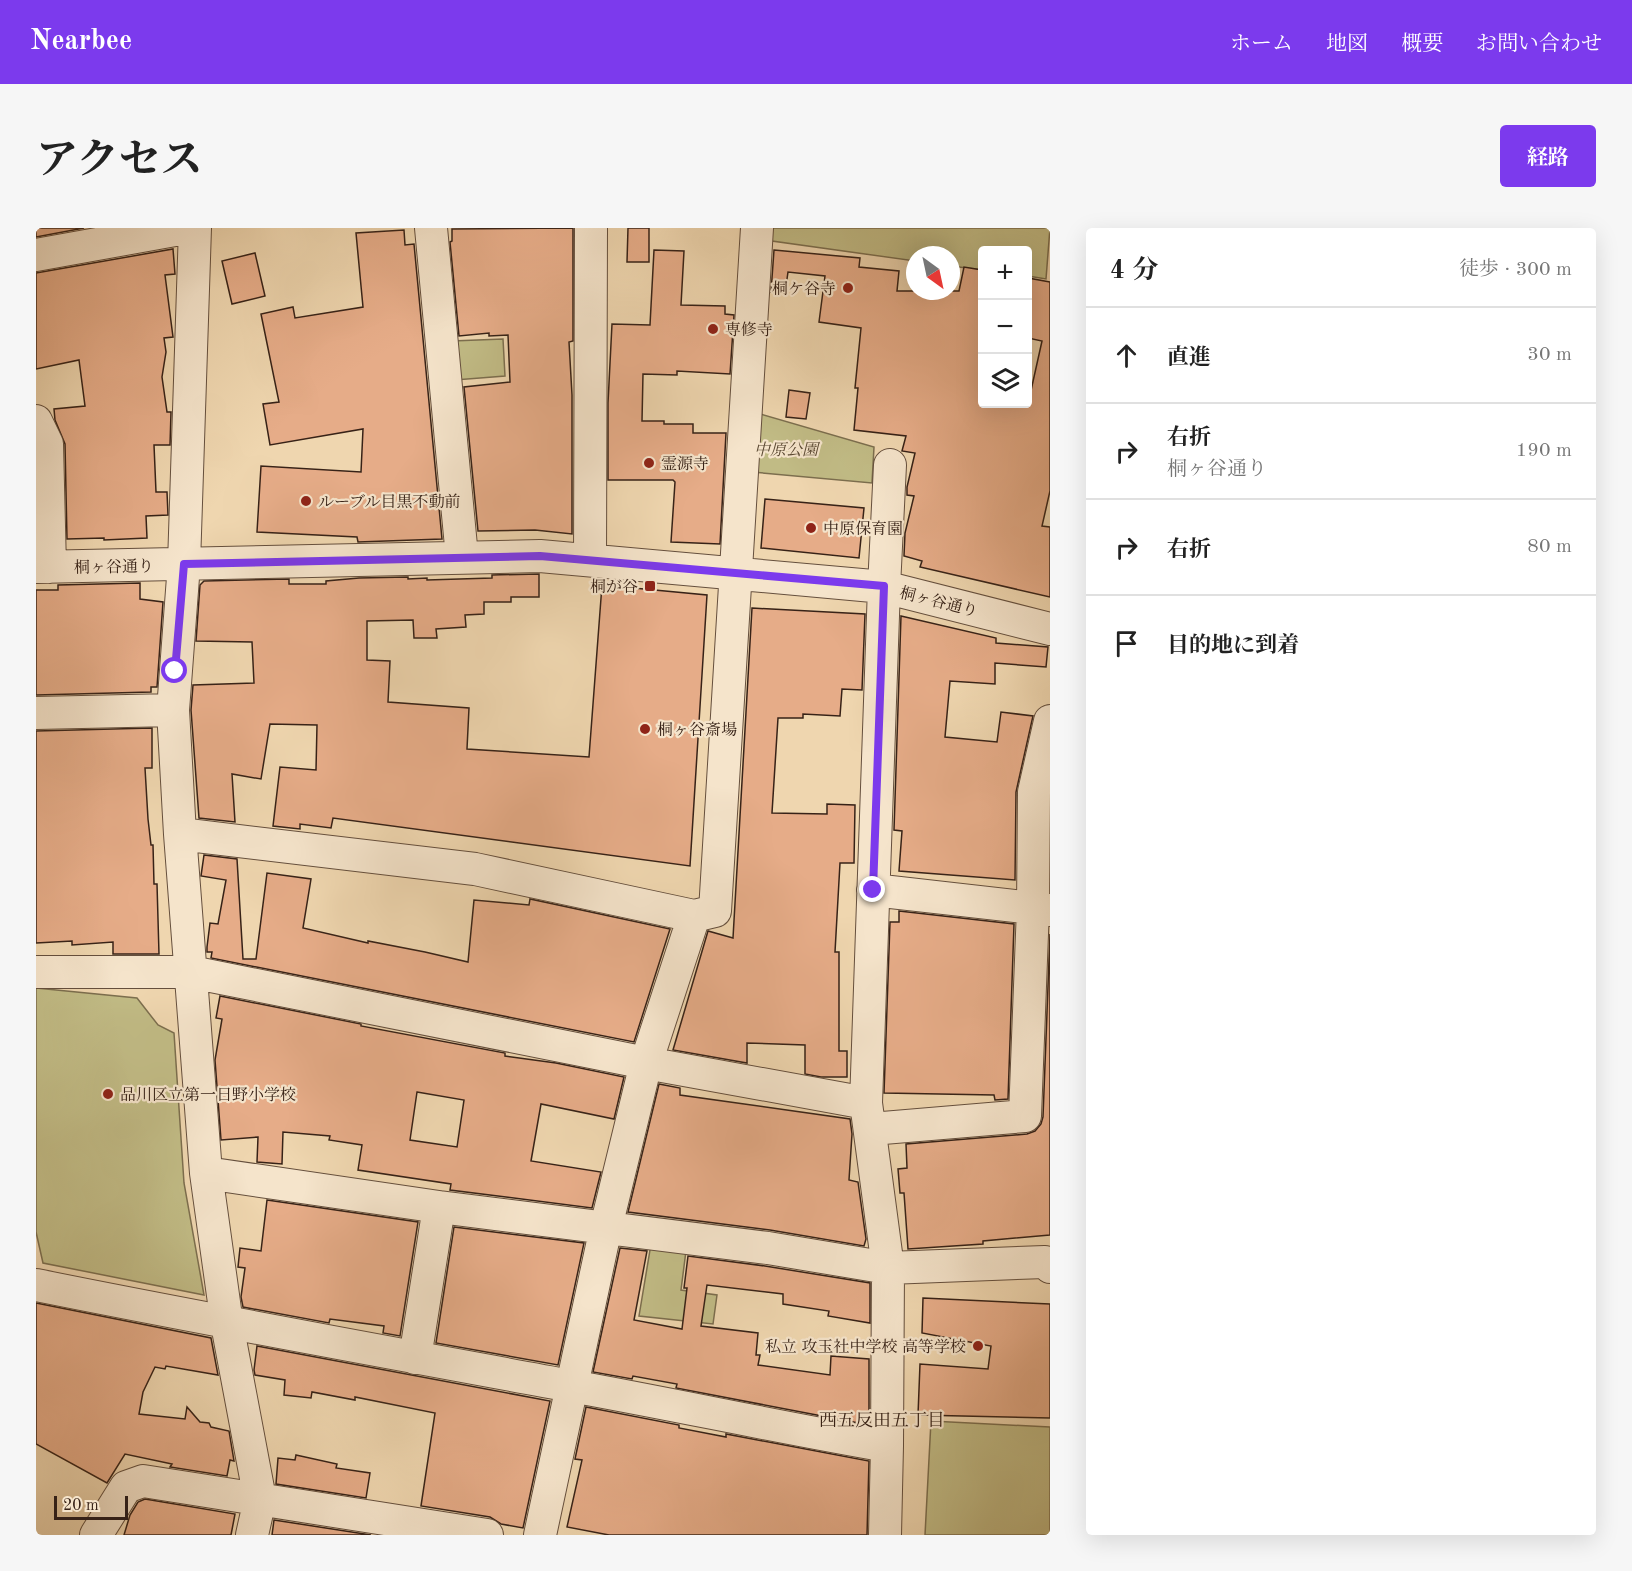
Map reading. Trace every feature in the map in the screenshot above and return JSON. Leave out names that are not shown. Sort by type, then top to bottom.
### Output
[{"type":"street","points":[[36,255],[186,228]]},
{"type":"street","points":[[195,228],[184,564],[173,710],[180,834],[206,1173],[227,1324],[260,1498],[252,1535]]},
{"type":"street","points":[[431,228],[462,557]]},
{"type":"street","points":[[590,560],[591,228]]},
{"type":"street","points":[[180,834],[475,869],[694,916],[715,911],[757,228]]},
{"type":"street","points":[[36,421],[48,444],[43,567]]},
{"type":"street","points":[[885,1535],[888,1446],[888,1268],[868,1116],[873,890],[890,465]]},
{"type":"street","name":"桐ヶ谷通り","points":[[43,567],[540,556],[884,586],[1050,630]]},
{"type":"street","points":[[36,713],[173,710]]},
{"type":"street","points":[[36,972],[191,972],[646,1063],[868,1116],[1025,1116],[1041,909],[1034,792],[1050,721]]},
{"type":"street","points":[[873,890],[1041,909]]},
{"type":"street","points":[[540,1535],[606,1227],[646,1063],[694,916]]},
{"type":"street","points":[[206,1173],[439,1207],[768,1248],[888,1268],[1045,1262],[1050,1267]]},
{"type":"street","points":[[416,1358],[439,1207]]},
{"type":"street","points":[[36,1285],[227,1324],[888,1446]]},
{"type":"street","points":[[96,1535],[126,1487],[143,1481],[487,1535]]},
{"type":"green space","points":[[766,228],[1050,228],[1046,279],[1032,277],[1032,246],[978,246],[978,269],[960,267],[960,246],[906,246],[906,260],[765,240]]},
{"type":"green space","points":[[503,339],[505,376],[455,380],[452,341]]},
{"type":"green space","name":"中原公園","points":[[757,413],[874,447],[872,483],[752,472]]},
{"type":"green space","name":"品川区立第一日野小学校","points":[[36,988],[137,998],[158,1025],[174,1033],[184,1183],[204,1295],[43,1263],[36,1232]]},
{"type":"green space","points":[[652,1238],[687,1243],[681,1290],[717,1295],[713,1324],[639,1316]]},
{"type":"green space","points":[[931,1421],[1050,1427],[1050,1535],[925,1535]]},
{"type":"building","points":[[36,228],[84,228],[36,237]]},
{"type":"building","points":[[573,228],[573,341],[569,342],[572,395],[572,534],[535,530],[478,531],[464,387],[510,382],[508,335],[489,336],[489,333],[459,336],[450,242],[452,241],[452,229]]},
{"type":"building","points":[[628,228],[649,228],[649,262],[627,262]]},
{"type":"building","points":[[404,230],[405,245],[414,244],[442,539],[358,542],[357,537],[257,532],[261,466],[361,472],[363,429],[270,445],[263,404],[279,402],[261,314],[293,307],[295,318],[363,307],[356,233]]},
{"type":"building","points":[[173,249],[175,274],[165,275],[173,337],[164,338],[166,352],[162,377],[167,412],[171,412],[170,445],[154,445],[156,492],[167,492],[168,515],[146,516],[147,538],[67,539],[65,444],[55,420],[54,409],[85,406],[79,360],[36,369],[36,273]]},
{"type":"building","points":[[654,250],[684,251],[681,305],[725,306],[725,314],[734,315],[730,374],[677,371],[677,375],[643,374],[642,421],[693,424],[693,433],[726,433],[720,544],[671,542],[675,482],[673,480],[608,480],[608,403],[612,324],[650,325]]},
{"type":"building","points":[[774,250],[860,258],[859,267],[899,271],[897,291],[906,291],[906,300],[960,300],[964,267],[978,269],[978,408],[1032,408],[1032,386],[1042,341],[1032,339],[1032,279],[1050,282],[1050,491],[1042,526],[1050,527],[1050,597],[920,567],[922,561],[904,556],[905,533],[914,496],[907,495],[907,487],[915,453],[902,451],[906,436],[854,430],[858,388],[855,388],[861,328],[819,322],[825,276],[788,272],[785,293],[771,292]]},
{"type":"building","points":[[255,253],[265,296],[232,304],[222,261]]},
{"type":"building","points":[[789,390],[810,393],[806,419],[786,417]]},
{"type":"building","points":[[765,499],[864,508],[859,558],[761,548]]},
{"type":"building","points":[[539,574],[539,597],[511,597],[511,602],[484,602],[484,614],[465,615],[466,627],[436,629],[437,638],[414,638],[413,620],[367,621],[367,660],[390,661],[388,702],[469,708],[467,749],[589,757],[602,585],[707,595],[690,866],[333,818],[331,828],[300,824],[300,829],[273,826],[280,767],[316,770],[317,725],[270,724],[261,779],[232,774],[235,822],[199,818],[191,710],[193,685],[254,683],[252,642],[196,641],[200,585],[204,581],[289,579],[289,584],[326,584],[326,581],[359,578],[408,577],[408,579],[427,578],[427,580]]},
{"type":"building","points":[[140,583],[140,599],[163,602],[157,687],[151,687],[151,692],[36,695],[36,590],[58,590],[58,585]]},
{"type":"building","points":[[752,608],[865,614],[862,690],[842,689],[840,716],[803,714],[803,718],[778,718],[772,813],[827,814],[827,804],[855,805],[854,863],[840,863],[835,952],[839,952],[839,1051],[847,1051],[847,1077],[821,1077],[805,1074],[805,1045],[747,1043],[747,1063],[673,1050],[708,931],[733,938]]},
{"type":"building","points":[[901,616],[996,638],[996,643],[1048,647],[1046,667],[995,663],[995,684],[950,681],[945,737],[997,742],[1001,712],[1033,716],[1016,792],[1015,880],[899,871],[902,831],[894,830]]},
{"type":"building","points":[[152,728],[152,768],[145,768],[148,819],[151,845],[153,845],[154,884],[157,884],[159,954],[113,954],[113,942],[72,945],[72,941],[36,943],[36,731]]},
{"type":"building","points":[[204,855],[237,859],[243,959],[256,959],[267,873],[311,879],[303,928],[468,962],[474,900],[529,905],[530,899],[670,929],[634,1042],[211,958],[212,952],[207,952],[210,923],[218,924],[226,880],[201,876]]},
{"type":"building","points":[[899,911],[1014,924],[1008,1099],[995,1100],[994,1095],[884,1093],[890,922],[899,922]]},
{"type":"building","points":[[1050,934],[1050,1235],[983,1241],[983,1244],[908,1249],[904,1193],[900,1193],[898,1169],[907,1168],[906,1144],[1027,1134],[1035,1131],[1041,1124]]},
{"type":"building","points":[[220,996],[505,1053],[505,1056],[556,1063],[624,1077],[614,1119],[541,1104],[531,1161],[601,1172],[592,1208],[450,1190],[451,1184],[358,1170],[362,1145],[329,1140],[330,1136],[283,1132],[282,1164],[257,1162],[258,1137],[221,1140],[215,1060],[222,1019],[216,1018]],"holes":[[[417,1092],[464,1100],[457,1147],[410,1140]]]},
{"type":"building","points":[[659,1084],[680,1088],[680,1095],[850,1119],[852,1134],[849,1180],[858,1182],[866,1239],[864,1246],[770,1230],[628,1212]]},
{"type":"building","points":[[267,1200],[418,1222],[400,1336],[383,1333],[384,1326],[330,1319],[329,1323],[243,1307],[241,1297],[245,1268],[238,1267],[240,1248],[261,1251]]},
{"type":"building","points":[[454,1227],[584,1243],[558,1365],[436,1343]]},
{"type":"building","points":[[620,1248],[647,1251],[634,1320],[682,1329],[688,1256],[870,1283],[870,1323],[828,1316],[829,1311],[783,1304],[783,1294],[707,1285],[701,1326],[758,1333],[756,1355],[760,1355],[758,1365],[830,1375],[831,1356],[869,1359],[869,1425],[676,1388],[677,1384],[593,1372]]},
{"type":"building","points":[[923,1298],[1050,1304],[1050,1418],[918,1415],[920,1364],[988,1369],[991,1346],[922,1333]]},
{"type":"building","points":[[36,1303],[211,1338],[218,1375],[166,1366],[165,1369],[155,1367],[143,1392],[139,1414],[185,1419],[187,1407],[200,1422],[229,1431],[234,1461],[230,1460],[227,1476],[170,1467],[172,1464],[125,1454],[107,1483],[36,1444]]},
{"type":"building","points":[[257,1346],[550,1401],[523,1528],[501,1524],[490,1517],[421,1506],[435,1413],[355,1397],[355,1400],[312,1392],[311,1398],[284,1395],[285,1380],[255,1375]]},
{"type":"building","points":[[586,1407],[679,1425],[679,1428],[726,1437],[726,1434],[869,1461],[867,1535],[609,1535],[567,1527],[582,1460],[575,1459]]},
{"type":"building","points":[[296,1455],[337,1464],[336,1468],[370,1473],[366,1498],[276,1484],[278,1458],[295,1460]]},
{"type":"building","points":[[145,1499],[235,1514],[231,1535],[124,1535],[130,1515],[138,1502]]},
{"type":"building","points":[[274,1520],[371,1535],[272,1535]]},
{"type":"place","name":"桐ケ谷寺","points":[[848,288]]},
{"type":"place","name":"専修寺","points":[[713,329]]},
{"type":"place","name":"霊源寺","points":[[649,463]]},
{"type":"place","name":"ルーブル目黒不動前","points":[[306,501]]},
{"type":"place","name":"中原保育園","points":[[811,528]]},
{"type":"place","name":"桐が谷","points":[[650,586]]},
{"type":"place","name":"桐ヶ谷斎場","points":[[645,729]]},
{"type":"place","name":"品川区立第一日野小学校","points":[[108,1094]]},
{"type":"place","name":"私立 攻玉社中学校 高等学校","points":[[978,1346]]},
{"type":"district","name":"西五反田五丁目","points":[[882,1420]]},
{"type":"route","points":[[175,671],[184,564],[540,556],[884,586],[873,890]]}]
